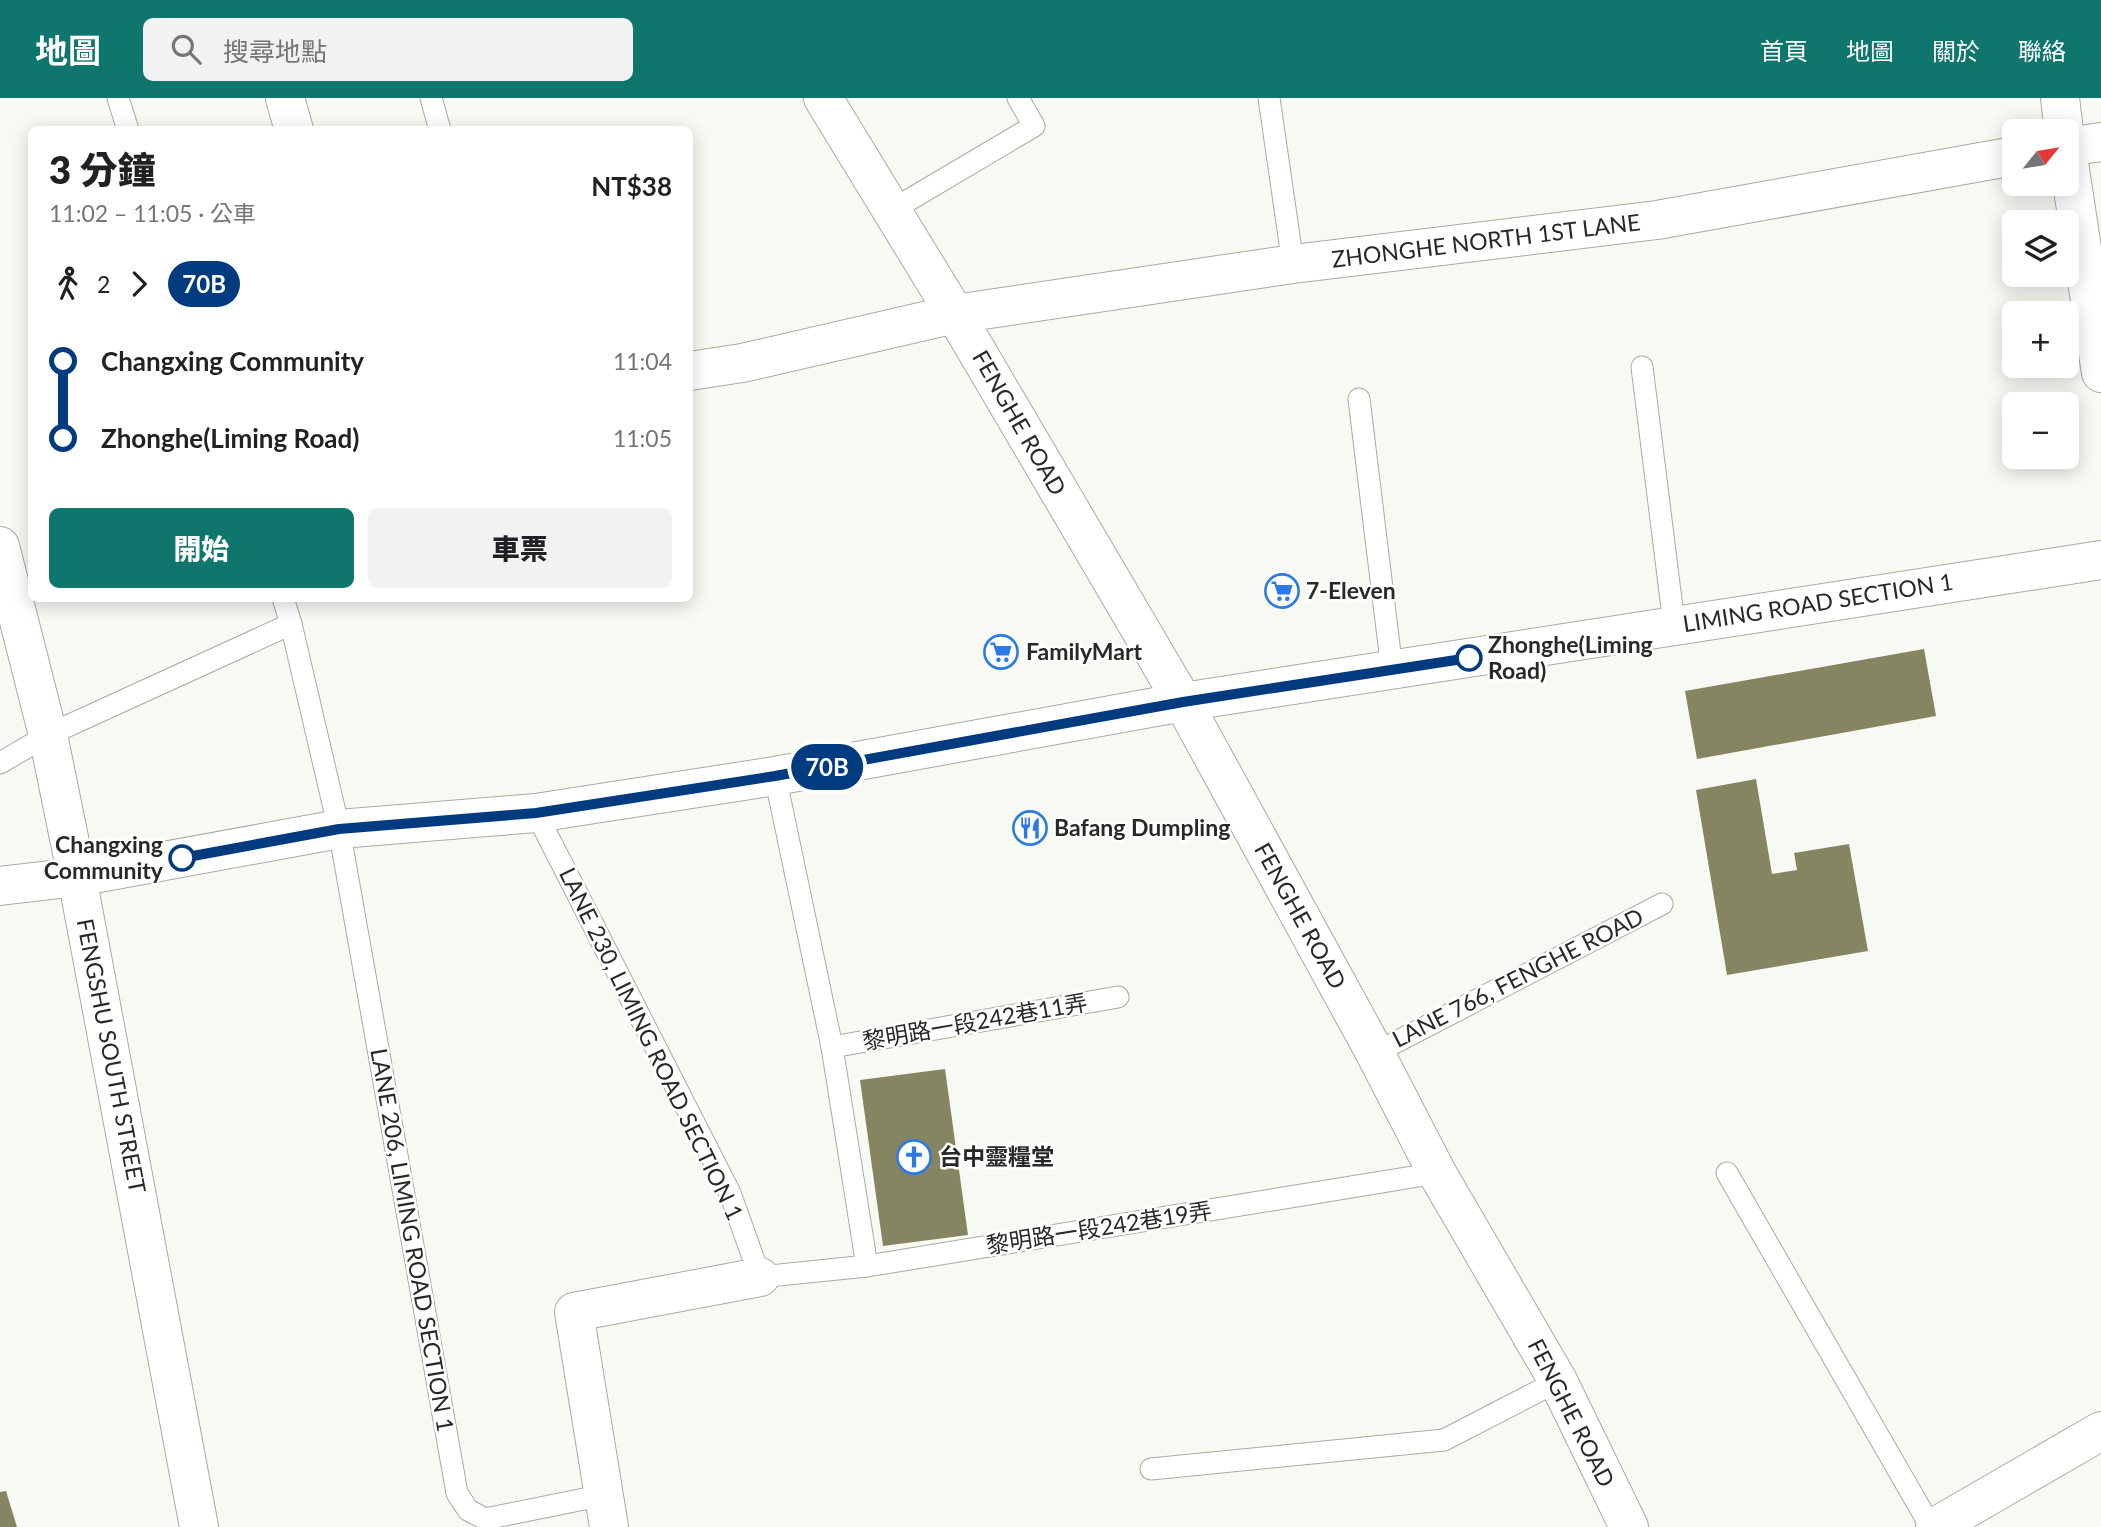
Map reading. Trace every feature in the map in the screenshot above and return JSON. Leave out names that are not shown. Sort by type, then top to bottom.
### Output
[{"type":"street","points":[[285,98],[293,126]]},
{"type":"street","name":"FENGHE ROAD","points":[[823,98],[956,314],[1183,702],[1375,1052],[1437,1173],[1558,1381],[1629,1527]]},
{"type":"street","points":[[2060,98],[2063,119]]},
{"type":"street","points":[[2079,146],[2101,142]]},
{"type":"street","name":"ZHONGHE NORTH 1ST LANE","points":[[693,371],[742,363],[956,314],[1293,264],[1657,220],[2002,158]]},
{"type":"street","points":[[2074,196],[2101,373]]},
{"type":"street","name":"FENGSHU SOUTH STREET","points":[[0,546],[48,735],[77,877],[199,1527]]},
{"type":"street","name":"LIMING ROAD SECTION 1","points":[[0,886],[77,877],[339,829],[536,813],[775,776],[1183,702],[2101,560]]},
{"type":"street","points":[[606,1511],[573,1312],[760,1277]]},
{"type":"street","points":[[1933,1527],[2101,1431]]},
{"type":"lane","points":[[118,98],[127,126]]},
{"type":"lane","points":[[431,98],[439,126]]},
{"type":"lane","points":[[892,210],[1034,125],[1018,98]]},
{"type":"lane","points":[[1269,98],[1293,264]]},
{"type":"lane","points":[[1642,367],[1674,624]]},
{"type":"lane","points":[[1359,399],[1392,670]]},
{"type":"lane","points":[[284,602],[339,829]]},
{"type":"lane","points":[[0,763],[48,735],[291,624]]},
{"type":"lane","points":[[775,776],[832,1047],[867,1266]]},
{"type":"lane","name":"LANE 230, LIMING ROAD SECTION 1","points":[[536,813],[730,1193],[760,1277]]},
{"type":"lane","name":"LANE 206, LIMING ROAD SECTION 1","points":[[339,829],[457,1493],[468,1510],[485,1519],[606,1511]]},
{"type":"lane","name":"LANE 766, FENGHE ROAD","points":[[1375,1052],[1662,904]]},
{"type":"lane","name":"黎明路一段242巷11弄","points":[[832,1047],[1118,997]]},
{"type":"lane","name":"黎明路一段242巷19弄","points":[[760,1277],[867,1266],[1437,1173]]},
{"type":"lane","points":[[1727,1173],[1933,1527]]},
{"type":"lane","points":[[1151,1469],[1444,1440],[1558,1381]]},
{"type":"building","points":[[1924,649],[1936,716],[1697,759],[1685,691]]},
{"type":"building","points":[[1756,779],[1772,874],[1797,870],[1794,853],[1849,844],[1868,951],[1727,975],[1696,790]]},
{"type":"building","name":"台中靈糧堂","points":[[945,1069],[968,1235],[883,1246],[860,1080]]},
{"type":"building","points":[[6,1491],[17,1527],[0,1527],[0,1492]]},
{"type":"bus line","name":"70B","points":[[182,858],[339,829],[536,813],[775,776],[1183,702],[1469,658]]},
{"type":"place","name":"7-Eleven","points":[[1282,591]]},
{"type":"place","name":"FamilyMart","points":[[1001,652]]},
{"type":"place","name":"Zhonghe(Liming Road)","points":[[1469,658]]},
{"type":"place","name":"Bafang Dumpling","points":[[1030,828]]},
{"type":"place","name":"Changxing Community","points":[[182,858]]},
{"type":"place","name":"台中靈糧堂","points":[[914,1157]]}]
